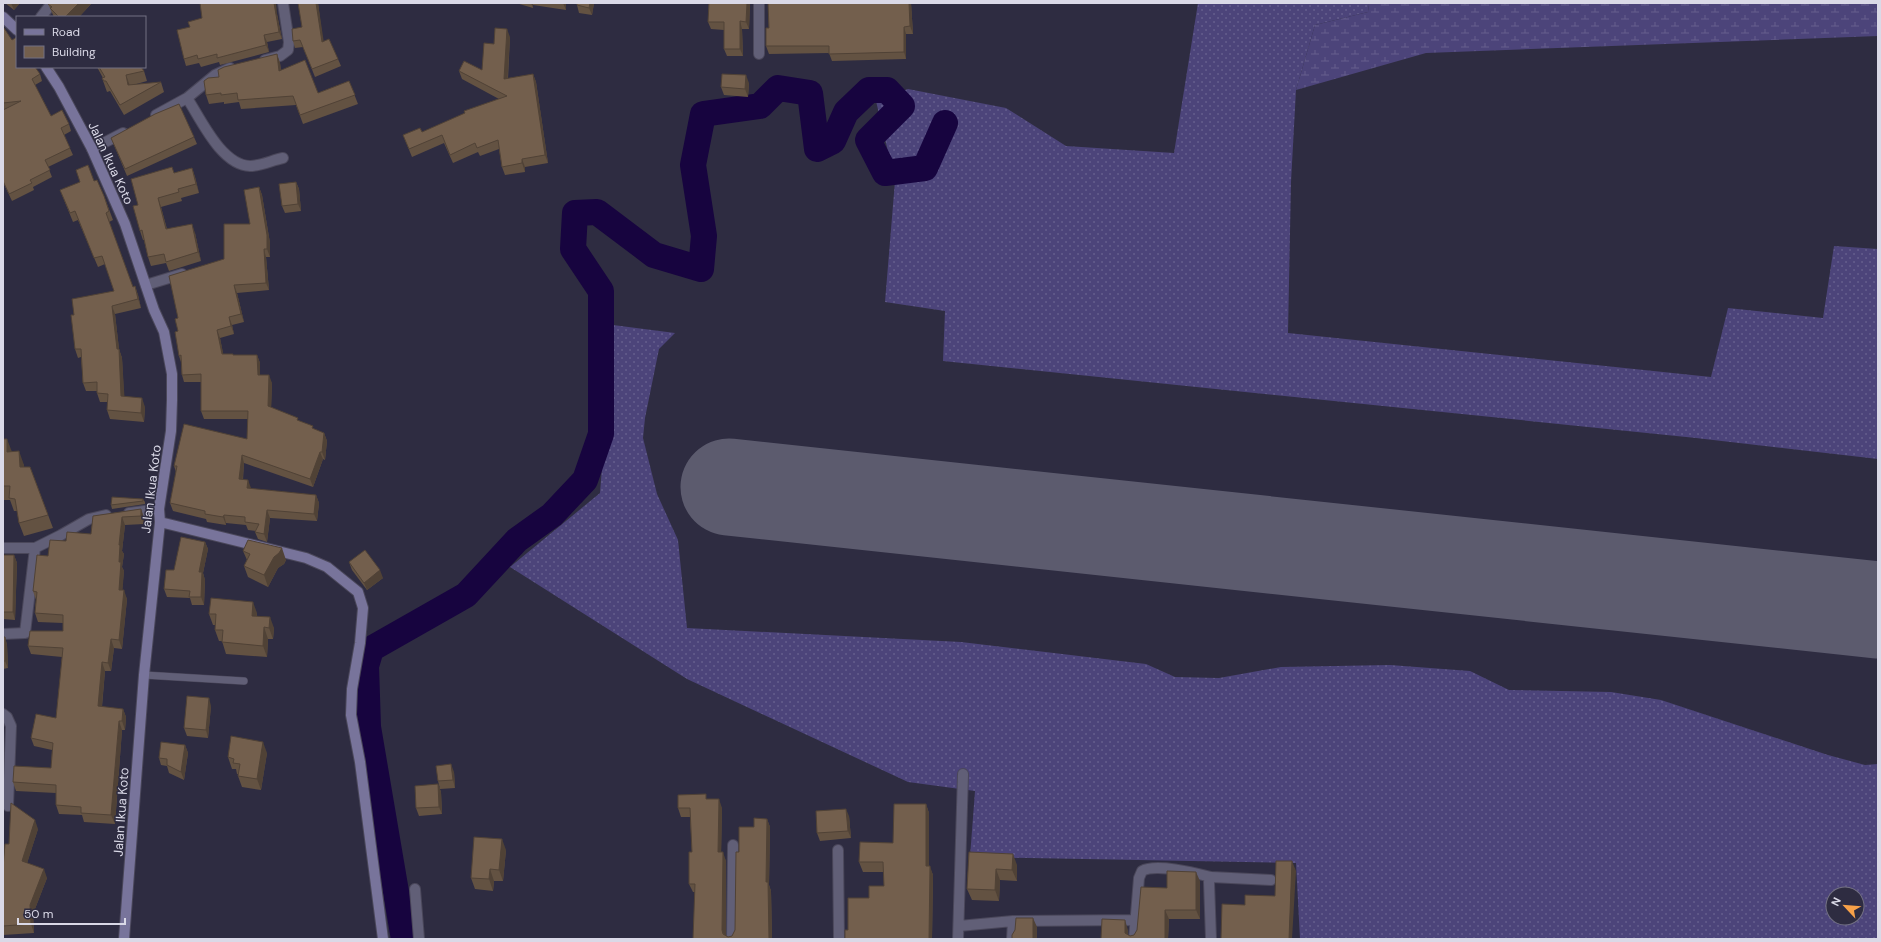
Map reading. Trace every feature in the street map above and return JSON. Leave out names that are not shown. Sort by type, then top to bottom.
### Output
[{"type":"street","points":[[42,16],[52,3]]},
{"type":"street","points":[[252,63],[280,56],[288,50],[289,42],[283,3]]},
{"type":"street","points":[[758,54],[759,3]]},
{"type":"street","points":[[3,17],[16,29]]},
{"type":"street","points":[[146,121],[187,98],[215,75],[238,66]]},
{"type":"street","name":"Jalan Ikua Koto","points":[[47,68],[59,86],[92,149],[125,224],[154,310],[164,332],[172,374],[171,431],[159,509],[160,522],[144,675],[124,939]]},
{"type":"street","points":[[187,98],[220,150],[234,162],[250,166],[283,158]]},
{"type":"street","points":[[92,149],[132,128]]},
{"type":"street","points":[[146,285],[190,271]]},
{"type":"street","points":[[3,548],[36,548],[88,519],[159,509]]},
{"type":"street","points":[[160,522],[306,558],[327,567],[358,592],[363,608],[352,689],[351,715],[360,762],[383,939]]},
{"type":"street","points":[[3,634],[25,633],[36,548]]},
{"type":"street","points":[[3,714],[7,717],[11,726],[8,806]]},
{"type":"street","points":[[958,939],[963,774]]},
{"type":"street","points":[[732,939],[733,845]]},
{"type":"street","points":[[838,850],[838,939]]},
{"type":"street","points":[[1134,939],[1134,920],[1139,878],[1144,870],[1155,868],[1192,872],[1211,877],[1271,880]]},
{"type":"street","points":[[1211,877],[1209,882],[1211,939]]},
{"type":"street","points":[[414,889],[419,939]]},
{"type":"street","points":[[959,926],[1013,921],[1134,920]]},
{"type":"street","points":[[1012,939],[1013,921]]},
{"type":"lane","points":[[144,675],[244,681]]},
{"type":"green space","points":[[1198,3],[1369,3],[1368,12],[1315,25],[1296,90],[1291,182],[1288,333],[1711,377],[1728,308],[1823,318],[1834,246],[1878,249],[1878,459],[1696,438],[943,361],[945,311],[885,302],[895,181],[876,101],[908,89],[1006,108],[1066,146],[1174,153]]},
{"type":"green space","points":[[1369,3],[1878,3],[1878,36],[1426,53],[1296,90],[1315,25],[1368,12]]},
{"type":"green space","points":[[613,325],[675,333],[659,349],[645,418],[643,438],[657,494],[678,540],[687,628],[961,642],[1146,664],[1175,677],[1219,678],[1281,667],[1390,665],[1470,671],[1509,690],[1611,692],[1661,700],[1828,755],[1865,765],[1878,764],[1878,939],[1300,939],[1296,863],[970,857],[975,791],[908,782],[687,679],[510,567],[600,493]]},
{"type":"building","points":[[79,3],[66,16],[58,16],[48,4]]},
{"type":"building","points":[[200,3],[274,3],[279,32],[264,35],[266,45],[217,58],[217,54],[198,59],[197,55],[184,59],[177,30],[190,27],[188,22],[202,18]]},
{"type":"building","points":[[298,3],[316,3],[322,42],[329,39],[338,59],[312,69],[300,40],[293,41],[292,29],[302,27]]},
{"type":"building","points":[[577,3],[590,3],[589,8],[577,5]]},
{"type":"building","points":[[709,3],[747,3],[746,22],[740,21],[740,49],[724,49],[724,22],[708,22]]},
{"type":"building","points":[[768,3],[909,3],[910,26],[904,27],[904,52],[829,54],[829,46],[766,46],[766,28],[769,28]]},
{"type":"building","points":[[4,28],[12,40],[16,38],[16,68],[36,68],[40,74],[32,79],[51,116],[62,110],[69,124],[61,128],[70,148],[45,160],[50,170],[30,180],[32,183],[9,194],[3,181],[3,110],[21,101],[3,103]]},
{"type":"building","points":[[495,28],[507,29],[504,79],[533,74],[545,155],[522,159],[522,163],[502,167],[498,140],[477,148],[475,143],[450,155],[442,135],[409,149],[403,135],[420,128],[422,132],[465,113],[464,111],[507,96],[459,71],[464,61],[482,70],[484,43],[494,44]]},
{"type":"building","points":[[277,54],[279,71],[305,60],[318,93],[349,81],[355,95],[300,115],[293,96],[238,100],[237,93],[206,95],[204,81],[208,78],[219,77],[218,70],[224,67]]},
{"type":"building","points":[[100,68],[142,68],[144,71],[126,75],[128,85],[161,82],[120,105],[106,81],[102,78],[105,77]]},
{"type":"building","points":[[722,74],[746,75],[745,89],[721,87]]},
{"type":"building","points":[[179,104],[194,137],[125,169],[111,138],[155,114]]},
{"type":"building","points":[[88,165],[94,181],[97,180],[104,196],[109,211],[106,213],[133,287],[135,286],[138,299],[112,306],[117,349],[119,349],[121,396],[142,398],[141,413],[107,410],[108,394],[97,393],[97,382],[83,383],[81,349],[75,349],[71,315],[74,315],[72,299],[114,291],[102,256],[94,258],[75,211],[70,213],[60,190],[80,182],[76,170]]},
{"type":"building","points":[[172,167],[174,173],[192,168],[196,184],[178,189],[179,192],[158,198],[166,229],[192,224],[198,252],[166,262],[164,254],[148,257],[142,230],[140,231],[133,206],[138,205],[131,179]]},
{"type":"building","points":[[296,182],[298,204],[282,206],[279,184]]},
{"type":"building","points":[[259,187],[267,235],[267,249],[264,249],[266,283],[234,285],[241,314],[229,317],[231,326],[217,330],[222,354],[257,355],[258,375],[269,375],[268,406],[298,418],[297,420],[313,426],[312,428],[324,433],[322,452],[320,452],[310,479],[242,455],[239,479],[248,480],[247,488],[316,495],[314,514],[267,510],[264,534],[255,532],[259,524],[245,522],[245,517],[224,515],[223,517],[205,514],[205,511],[170,503],[177,466],[174,466],[184,424],[247,439],[248,411],[201,411],[201,374],[182,375],[181,355],[179,356],[175,332],[178,331],[175,319],[178,318],[169,276],[224,259],[224,224],[250,224],[244,190]]},
{"type":"building","points":[[3,439],[7,439],[7,452],[19,451],[20,467],[30,467],[48,515],[19,523],[15,499],[9,498],[10,486],[3,486]]},
{"type":"building","points":[[112,497],[143,499],[143,501],[111,505]]},
{"type":"building","points":[[141,509],[141,516],[122,517],[119,545],[119,562],[121,562],[119,590],[124,590],[119,640],[111,639],[108,663],[102,662],[98,706],[123,709],[122,721],[119,721],[111,815],[81,813],[81,807],[56,805],[56,785],[13,782],[14,766],[51,768],[53,743],[31,738],[36,714],[56,718],[63,648],[28,646],[30,631],[63,631],[63,615],[35,613],[37,592],[33,591],[37,555],[48,556],[50,540],[66,541],[67,532],[91,534],[93,516]]},
{"type":"building","points":[[181,537],[205,542],[199,572],[202,572],[201,597],[189,597],[190,591],[164,589],[166,570],[174,570]]},
{"type":"building","points":[[248,540],[282,548],[274,557],[264,575],[244,566],[250,554],[243,551]]},
{"type":"building","points":[[365,550],[380,570],[364,583],[349,562]]},
{"type":"building","points":[[3,555],[14,555],[13,612],[3,612]]},
{"type":"building","points":[[211,598],[253,602],[252,616],[270,617],[269,628],[264,627],[263,646],[222,642],[223,630],[215,630],[216,614],[209,614]]},
{"type":"building","points":[[3,637],[5,637],[5,661],[3,661]]},
{"type":"building","points":[[187,696],[209,698],[206,730],[184,728]]},
{"type":"building","points":[[231,736],[263,742],[257,779],[238,776],[240,764],[233,763],[234,759],[228,757]]},
{"type":"building","points":[[161,742],[185,745],[181,772],[167,765],[167,759],[159,758]]},
{"type":"building","points":[[451,764],[453,780],[438,781],[436,766]]},
{"type":"building","points":[[438,784],[439,807],[416,808],[415,786]]},
{"type":"building","points":[[706,794],[706,799],[719,799],[718,852],[723,852],[722,930],[723,934],[728,937],[732,936],[735,930],[736,852],[739,852],[739,827],[754,827],[754,818],[767,819],[766,882],[768,882],[769,939],[693,939],[695,884],[689,884],[689,852],[692,852],[690,808],[678,808],[678,795]]},
{"type":"building","points":[[11,803],[35,820],[22,861],[44,869],[30,905],[31,924],[3,926],[3,868],[5,844],[9,844]]},
{"type":"building","points":[[894,804],[926,804],[926,866],[930,866],[929,939],[845,939],[845,930],[848,930],[848,898],[869,898],[869,886],[884,886],[883,862],[859,862],[860,842],[893,843]]},
{"type":"building","points":[[846,809],[848,831],[817,833],[816,811]]},
{"type":"building","points":[[474,837],[502,839],[499,870],[490,869],[489,879],[471,878]]},
{"type":"building","points":[[969,852],[1013,854],[1012,870],[996,869],[995,890],[967,889]]},
{"type":"building","points":[[1276,861],[1292,861],[1289,939],[1221,939],[1222,904],[1245,905],[1245,895],[1275,896]]},
{"type":"building","points":[[1167,871],[1196,872],[1196,910],[1165,910],[1165,939],[1101,939],[1102,919],[1125,920],[1125,933],[1130,936],[1134,935],[1137,930],[1141,887],[1167,888]]},
{"type":"building","points":[[1016,918],[1033,918],[1033,939],[1012,939],[1012,935],[1015,930]]},
{"type":"waterway","points":[[404,939],[368,727],[366,666],[371,649],[466,595],[517,540],[552,515],[585,480],[601,434],[601,291],[573,249],[575,213],[597,212],[654,255],[701,269],[704,236],[693,165],[703,114],[760,106],[778,88],[810,93],[817,149],[833,141],[846,112],[869,90],[887,90],[902,106],[868,140],[885,173],[925,168],[945,123]]},
{"type":"runway","points":[[729,487],[1878,610]]}]
